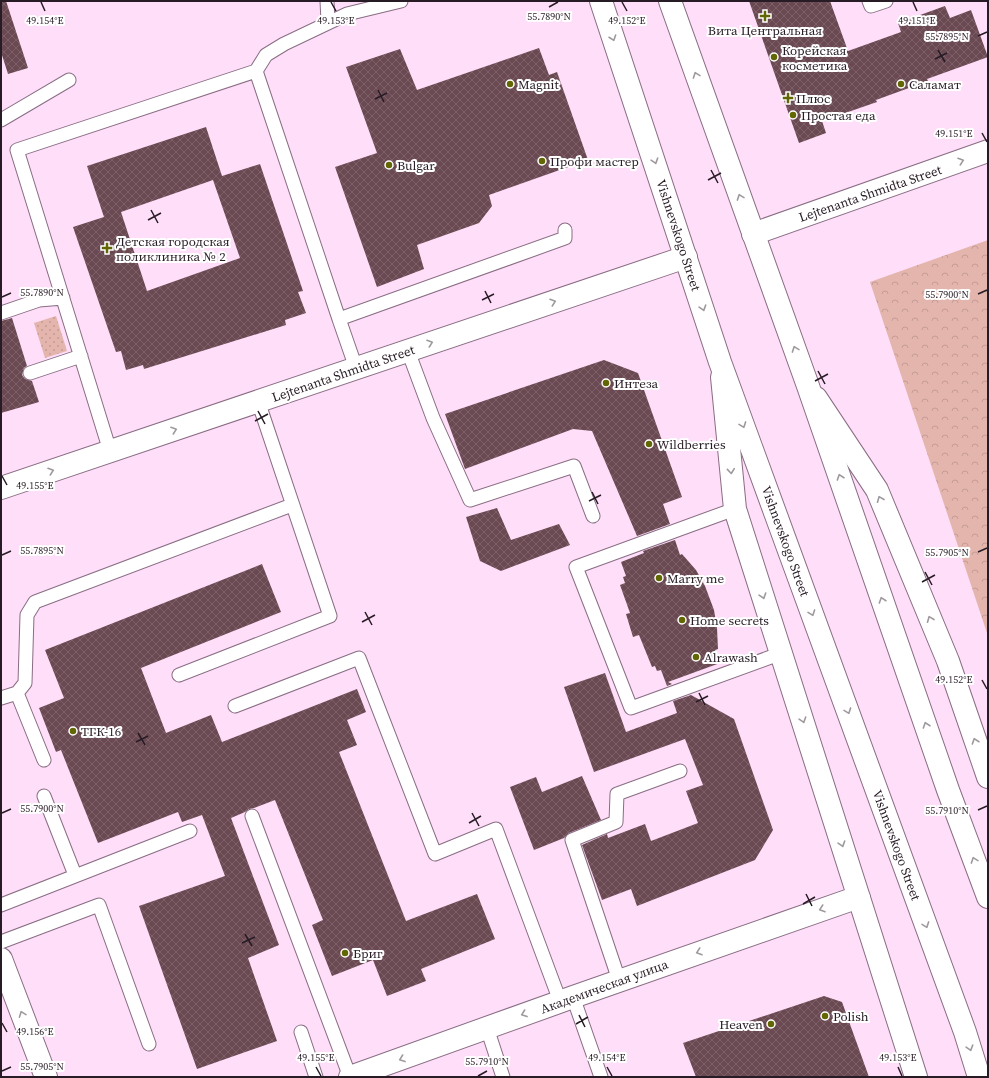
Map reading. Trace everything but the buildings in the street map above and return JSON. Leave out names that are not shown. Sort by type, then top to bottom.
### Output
[{"type":"main road","name":"Vishnevskogo Street","points":[[601,1],[720,362],[963,1024],[979,1077]]},
{"type":"main road","points":[[670,1],[808,386],[946,783],[988,897]]},
{"type":"main road","name":"Lejtenanta Shmidta Street","points":[[753,234],[988,151]]},
{"type":"main road","name":"Lejtenanta Shmidta Street","points":[[1,488],[686,257]]},
{"type":"main road","points":[[720,362],[735,509],[916,1077]]},
{"type":"main road","points":[[808,386],[877,490],[948,661],[988,778]]},
{"type":"main road","name":"Академическая улица","points":[[350,1077],[618,980],[859,898]]},
{"type":"main road","points":[[1,959],[46,1077]]},
{"type":"lane","points":[[327,1],[328,22]]},
{"type":"lane","points":[[110,452],[17,150],[256,71],[266,55],[284,44],[328,22],[347,14],[401,1]]},
{"type":"lane","points":[[869,1],[871,6],[886,1]]},
{"type":"lane","points":[[256,71],[356,368]]},
{"type":"lane","points":[[1,120],[69,80]]},
{"type":"lane","points":[[339,319],[565,238],[565,230]]},
{"type":"lane","points":[[1,313],[39,300],[63,298]]},
{"type":"lane","points":[[408,351],[433,418],[470,500],[574,466],[593,516]]},
{"type":"lane","points":[[30,373],[81,356]]},
{"type":"lane","points":[[179,675],[330,616],[258,401]]},
{"type":"lane","points":[[1,698],[17,692],[25,683],[27,615],[35,602],[292,505]]},
{"type":"lane","points":[[735,509],[576,567],[631,708],[782,653]]},
{"type":"lane","points":[[235,706],[359,658],[435,854],[496,829],[566,999],[601,1077]]},
{"type":"lane","points":[[17,692],[44,760]]},
{"type":"lane","points":[[618,980],[572,840],[616,822],[617,794],[680,770]]},
{"type":"lane","points":[[44,796],[75,875]]},
{"type":"lane","points":[[252,816],[350,1077]]},
{"type":"lane","points":[[1,904],[190,831]]},
{"type":"lane","points":[[1,942],[99,905],[149,1044]]},
{"type":"lane","points":[[487,1028],[503,1077]]},
{"type":"lane","points":[[301,1032],[316,1077]]},
{"type":"green space","points":[[988,240],[988,636],[870,282]]},
{"type":"green space","points":[[56,316],[67,351],[45,358],[34,323]]},
{"type":"place","name":"Вита Центральная","points":[[765,16]]},
{"type":"place","name":"Корейская косметика","points":[[774,57]]},
{"type":"place","name":"Magnit","points":[[510,84]]},
{"type":"place","name":"Саламат","points":[[901,84]]},
{"type":"place","name":"Плюс","points":[[788,98]]},
{"type":"place","name":"Простая еда","points":[[793,115]]},
{"type":"place","name":"Профи мастер","points":[[542,161]]},
{"type":"place","name":"Bulgar","points":[[389,165]]},
{"type":"place","name":"Детская городская поликлиника № 2","points":[[107,248]]},
{"type":"place","name":"Интеза","points":[[606,383]]},
{"type":"place","name":"Wildberries","points":[[649,444]]},
{"type":"place","name":"Marry me","points":[[659,578]]},
{"type":"place","name":"Home secrets","points":[[682,620]]},
{"type":"place","name":"Alrawash","points":[[696,657]]},
{"type":"place","name":"ТГК-16","points":[[73,731]]},
{"type":"place","name":"Бриг","points":[[345,953]]},
{"type":"place","name":"Polish","points":[[825,1016]]},
{"type":"place","name":"Heaven","points":[[771,1024]]}]
